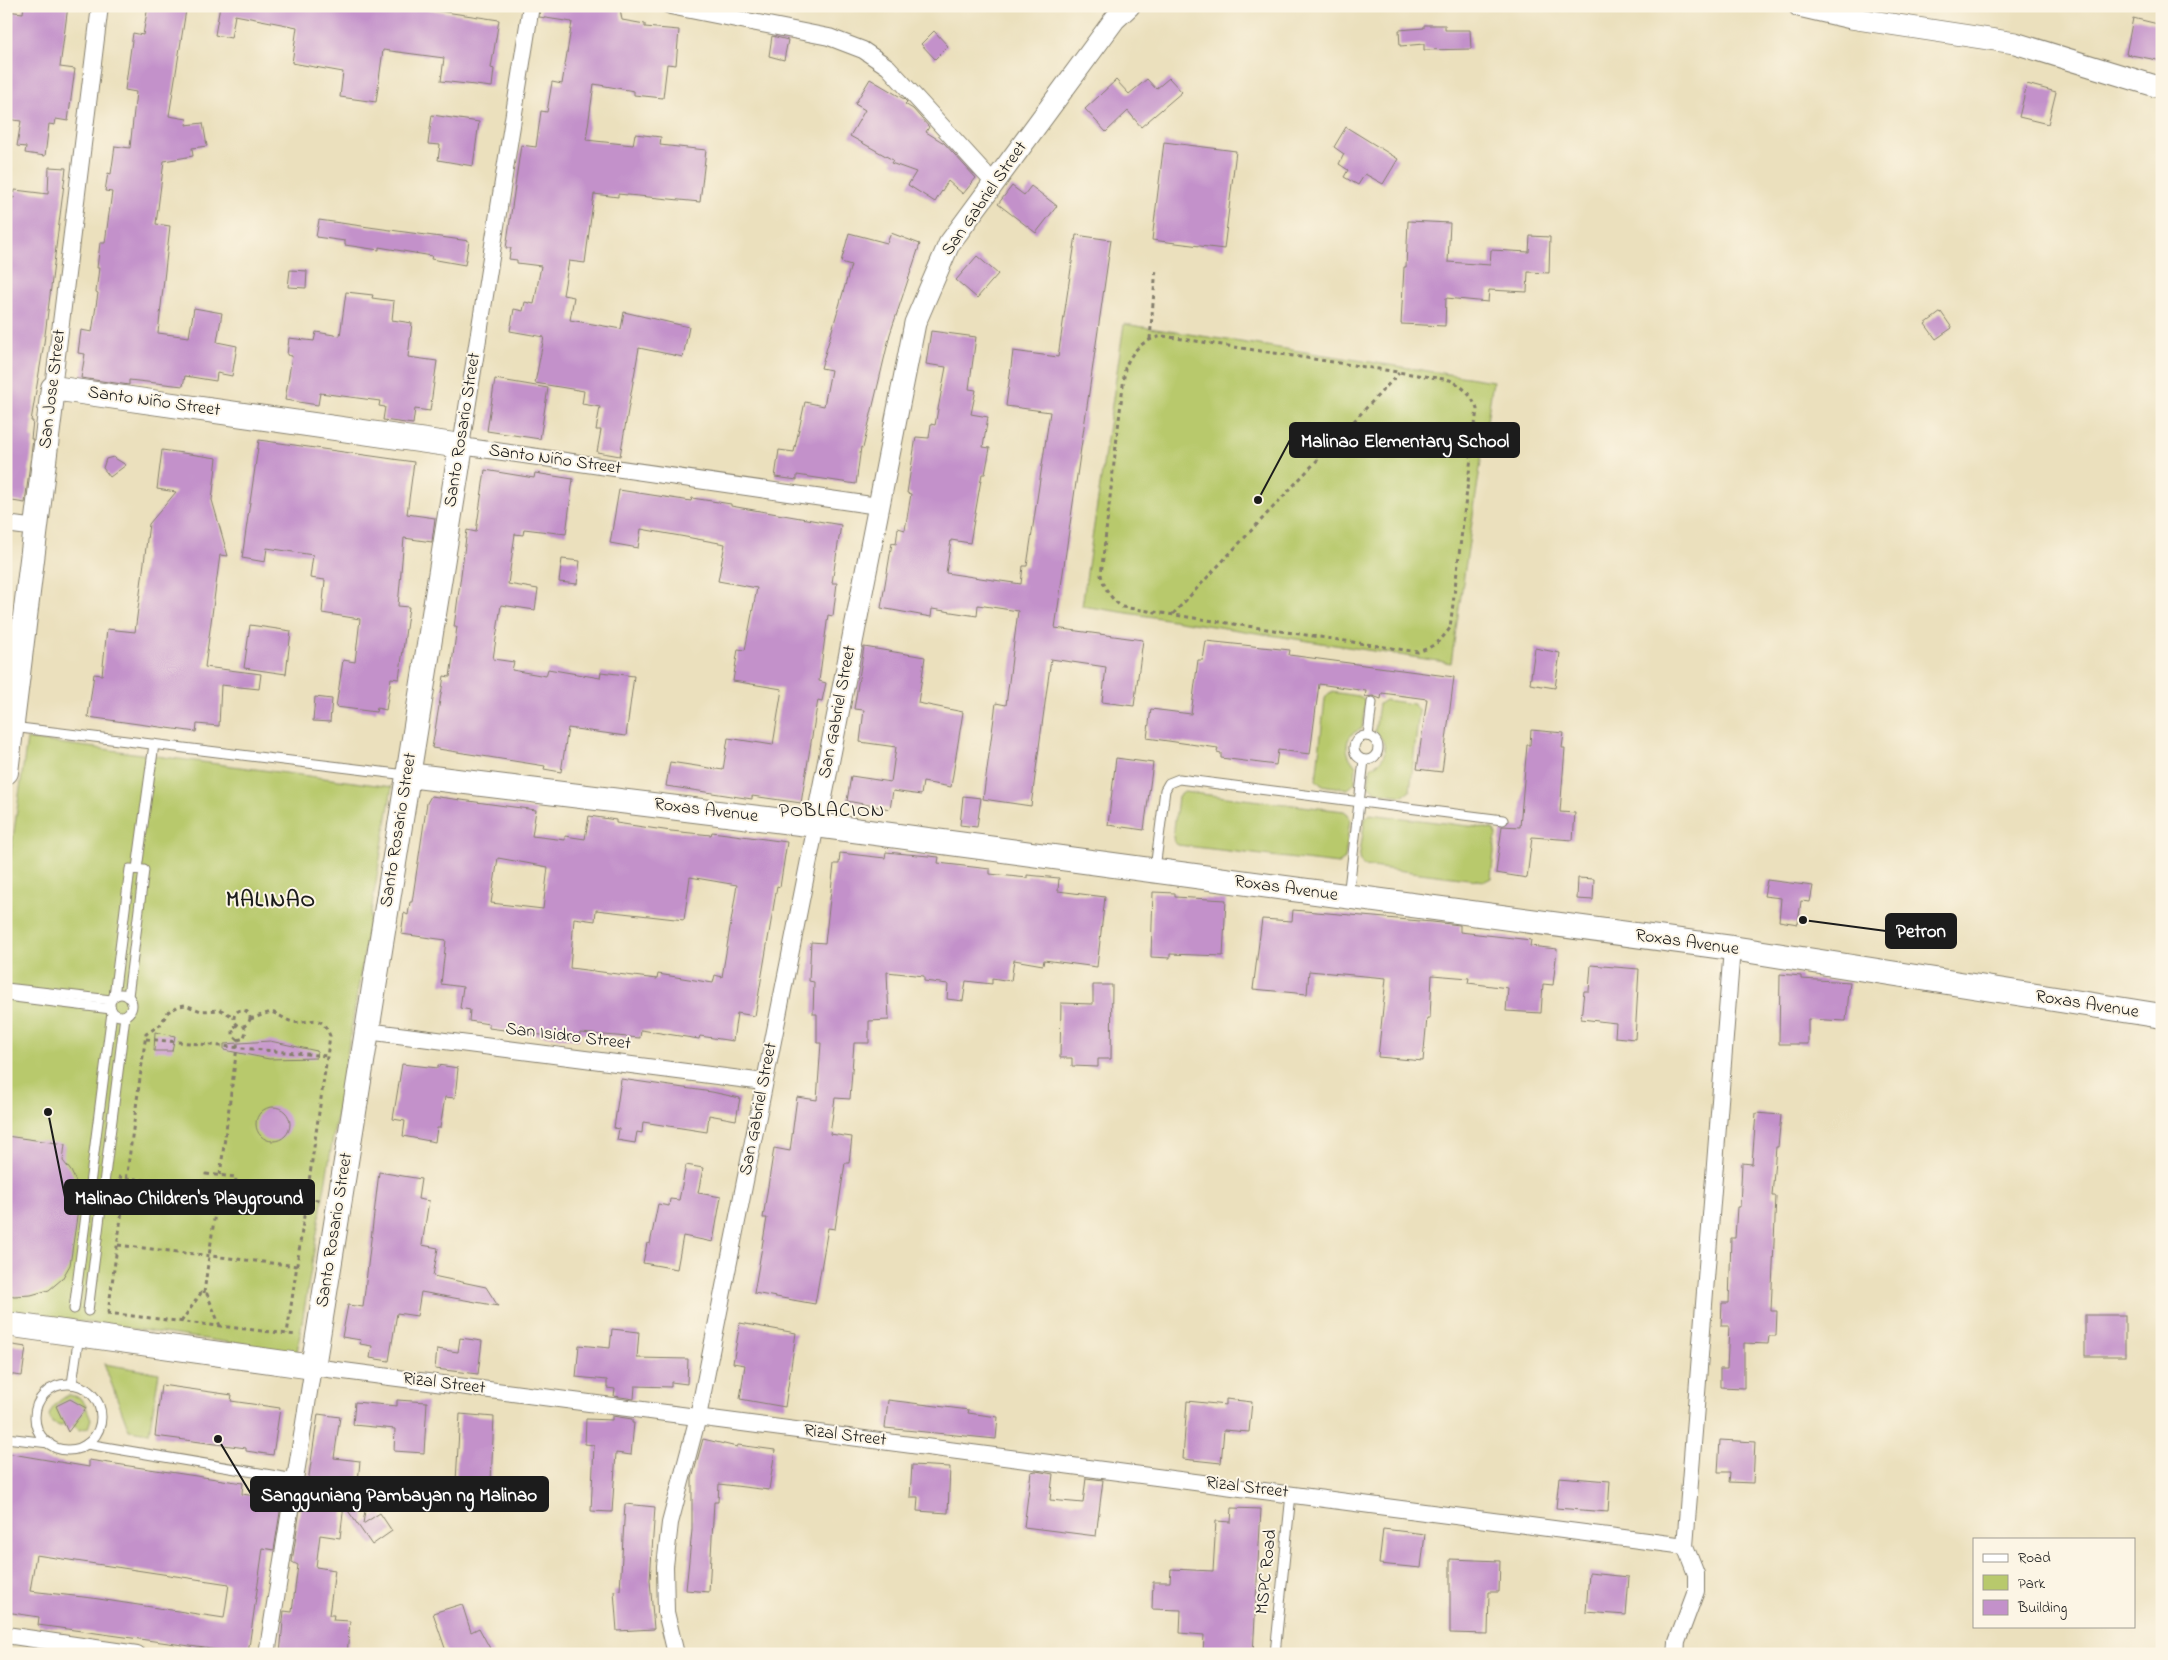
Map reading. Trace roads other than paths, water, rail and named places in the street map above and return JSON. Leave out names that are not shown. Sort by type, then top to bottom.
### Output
[{"type":"main road","name":"Santo Niño Street","points":[[53,388],[461,446]]},
{"type":"main road","name":"San Jose Street","points":[[6,772],[9,726],[53,388]]},
{"type":"main road","name":"Santo Rosario Street","points":[[313,1367],[461,446]]},
{"type":"main road","name":"Roxas Avenue","points":[[408,776],[816,825],[1732,948],[2162,1016]]},
{"type":"main road","name":"Rizal Street","points":[[6,1324],[79,1331],[313,1367]]},
{"type":"street","name":"San Jose Street","points":[[53,388],[100,6]]},
{"type":"street","name":"Santo Rosario Street","points":[[461,446],[531,6]]},
{"type":"street","points":[[670,6],[829,37],[863,50],[888,67],[994,183]]},
{"type":"street","name":"San Gabriel Street","points":[[676,1654],[666,1612],[665,1566],[670,1523],[698,1417],[915,323],[949,244],[1115,20],[1129,6]]},
{"type":"street","points":[[1799,6],[1851,18],[2015,43],[2162,88]]},
{"type":"street","name":"Santo Niño Street","points":[[461,446],[878,506]]},
{"type":"street","points":[[6,524],[36,528]]},
{"type":"street","points":[[1676,1654],[1677,1642],[1698,1582],[1685,1546],[1732,948]]},
{"type":"street","name":"San Isidro Street","points":[[367,1031],[764,1082]]},
{"type":"street","name":"Santo Rosario Street","points":[[267,1654],[313,1367]]},
{"type":"street","name":"Rizal Street","points":[[313,1367],[1685,1546]]},
{"type":"street","points":[[6,1635],[136,1654]]},
{"type":"lane","points":[[1368,736],[1372,702]]},
{"type":"lane","points":[[9,726],[408,776]]},
{"type":"lane","points":[[1368,736],[1374,739],[1378,750],[1372,759],[1364,760],[1355,754],[1354,747],[1360,737],[1368,736]]},
{"type":"lane","points":[[137,869],[154,744]]},
{"type":"lane","points":[[1348,897],[1364,760]]},
{"type":"lane","points":[[1154,871],[1165,790],[1169,783],[1176,780],[1503,820]]},
{"type":"lane","points":[[74,1309],[112,1004],[130,869],[144,870],[128,996],[133,1005],[131,1012],[125,1016],[118,1017],[112,1004]]},
{"type":"lane","points":[[6,988],[112,1004]]},
{"type":"lane","points":[[112,1004],[121,994],[128,996]]},
{"type":"lane","points":[[6,996],[112,1004]]},
{"type":"lane","points":[[88,1311],[125,1016]]},
{"type":"lane","points":[[72,1384],[79,1331]]},
{"type":"lane","points":[[6,1438],[49,1444],[64,1450],[80,1448],[87,1444],[94,1438],[101,1423],[99,1406],[88,1391],[72,1384],[55,1387],[42,1398],[36,1414],[39,1431],[49,1444]]},
{"type":"lane","points":[[87,1444],[295,1479]]},
{"type":"lane","name":"MSPC Road","points":[[1275,1654],[1291,1494]]},
{"type":"water","points":[[273,1111],[282,1115],[286,1124],[282,1133],[273,1137],[264,1133],[260,1124],[264,1115]]},
{"type":"place","name":"Malinao Elementary School","points":[[1258,500]]},
{"type":"place","name":"Petron","points":[[1803,920]]},
{"type":"place","name":"Malinao Children's Playground","points":[[48,1112]]},
{"type":"place","name":"Sangguniang Pambayan ng Malinao","points":[[218,1439]]},
{"type":"district","name":"POBLACION","points":[[832,811]]},
{"type":"district","name":"MALINAO","points":[[271,901]]}]
